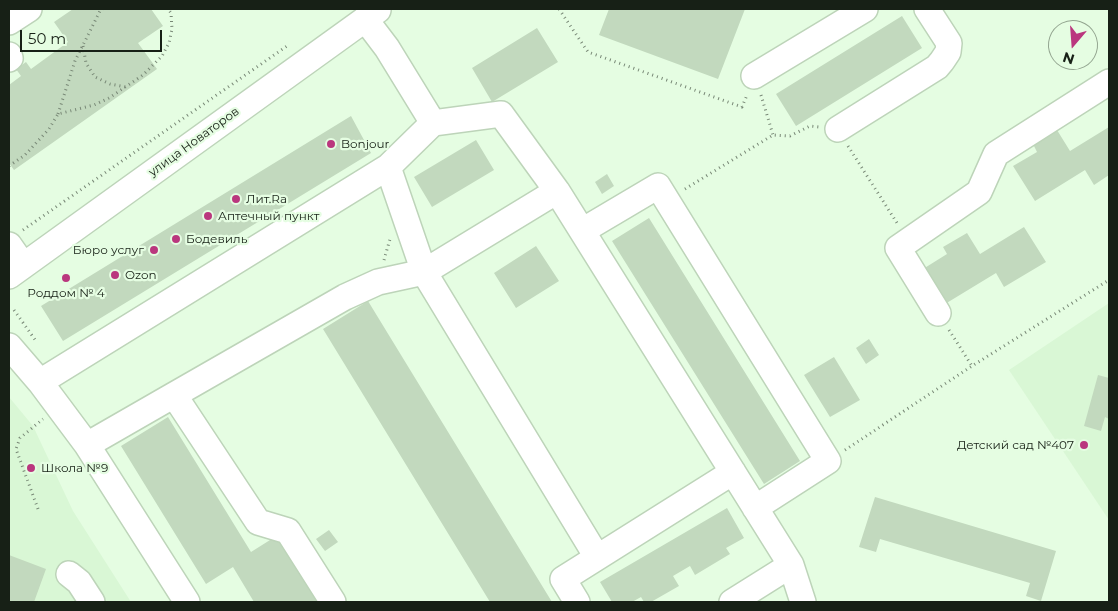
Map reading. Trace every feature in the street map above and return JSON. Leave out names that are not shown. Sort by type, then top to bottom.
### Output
[{"type":"street","points":[[9,22],[29,9]]},
{"type":"street","points":[[754,76],[865,9]]},
{"type":"street","points":[[838,129],[937,67],[948,52],[949,43],[927,9]]},
{"type":"street","points":[[372,14],[387,48],[433,123]]},
{"type":"street","name":"улица Новаторов","points":[[16,270],[372,14]]},
{"type":"street","points":[[9,55],[9,59]]},
{"type":"street","points":[[938,312],[898,248],[980,192],[996,154],[1109,82]]},
{"type":"street","points":[[40,382],[388,167],[433,123],[501,114],[582,231],[733,472],[791,566],[803,602]]},
{"type":"street","points":[[388,167],[424,272],[597,557]]},
{"type":"street","points":[[582,231],[658,186],[667,200],[828,461],[755,508]]},
{"type":"street","points":[[88,447],[174,395],[345,297],[378,282],[424,272],[556,191]]},
{"type":"street","points":[[13,240],[16,270]]},
{"type":"street","points":[[9,346],[60,407],[88,447],[187,602]]},
{"type":"street","points":[[174,395],[258,522],[288,531],[333,602]]},
{"type":"street","points":[[577,602],[563,579],[733,472]]},
{"type":"street","points":[[732,602],[791,566]]},
{"type":"street","points":[[69,574],[79,582],[92,602]]},
{"type":"path","points":[[9,166],[26,155],[49,129],[58,114],[75,61],[100,11],[103,9]]},
{"type":"path","points":[[58,114],[94,105],[109,98],[150,69],[162,56],[170,43],[172,28],[171,14],[168,9]]},
{"type":"path","points":[[559,9],[588,52],[742,107],[754,76]]},
{"type":"path","points":[[13,240],[291,44]]},
{"type":"path","points":[[83,45],[86,64],[95,77],[110,84],[126,87]]},
{"type":"path","points":[[754,76],[773,135]]},
{"type":"path","points":[[667,200],[773,135],[790,136],[810,126],[838,129],[908,240]]},
{"type":"path","points":[[828,461],[972,366],[1109,280]]},
{"type":"path","points":[[938,312],[972,366]]},
{"type":"path","points":[[38,509],[16,449],[20,438],[60,407]]},
{"type":"shaded area","name":"Детский сад №407","points":[[1109,303],[1109,520],[1009,370]]},
{"type":"shaded area","name":"Школа №9","points":[[9,397],[33,426],[73,511],[131,602],[9,602]]},
{"type":"building","points":[[73,9],[151,9],[163,26],[138,43],[157,69],[14,170],[9,163],[9,85],[21,76],[16,69],[26,62],[31,69],[68,42],[54,22]]},
{"type":"building","points":[[609,9],[745,9],[718,79],[599,35]]},
{"type":"building","points":[[902,16],[922,48],[796,126],[776,94]]},
{"type":"building","points":[[537,28],[558,62],[492,102],[472,68]]},
{"type":"building","points":[[351,116],[371,153],[63,341],[41,306]]},
{"type":"building","points":[[1109,127],[1109,175],[1094,185],[1085,170],[1035,201],[1013,166],[1037,152],[1033,144],[1057,130],[1070,151]]},
{"type":"building","points":[[476,140],[494,170],[432,207],[414,177]]},
{"type":"building","points":[[607,174],[614,186],[602,194],[595,182]]},
{"type":"building","points":[[649,218],[800,461],[764,484],[612,241]]},
{"type":"building","points":[[1024,227],[1046,262],[1004,287],[996,273],[945,304],[923,269],[947,254],[943,247],[967,233],[980,254]]},
{"type":"building","points":[[536,246],[559,281],[516,308],[494,273]]},
{"type":"building","points":[[368,301],[552,602],[490,602],[323,329]]},
{"type":"building","points":[[869,339],[879,355],[866,364],[856,348]]},
{"type":"building","points":[[834,357],[860,400],[830,417],[804,375]]},
{"type":"building","points":[[1098,375],[1109,378],[1109,419],[1105,417],[1101,431],[1084,426]]},
{"type":"building","points":[[168,417],[251,552],[278,535],[320,602],[254,602],[233,567],[206,584],[121,446]]},
{"type":"building","points":[[875,497],[1056,551],[1041,601],[1026,596],[1030,583],[880,539],[876,552],[859,547]]},
{"type":"building","points":[[727,508],[744,538],[726,548],[730,554],[695,575],[690,566],[673,576],[679,586],[651,602],[644,602],[641,597],[632,602],[612,602],[600,582]]},
{"type":"building","points":[[329,530],[338,542],[325,551],[316,539]]},
{"type":"building","points":[[9,555],[46,569],[34,602],[9,602]]},
{"type":"place","name":"Bonjour","points":[[331,144]]},
{"type":"place","name":"Лит.Ra","points":[[236,199]]},
{"type":"place","name":"Аптечный пункт","points":[[208,216]]},
{"type":"place","name":"Бодевиль","points":[[176,239]]},
{"type":"place","name":"Бюро услуг","points":[[154,250]]},
{"type":"place","name":"Ozon","points":[[115,275]]},
{"type":"place","name":"Роддом № 4","points":[[66,278]]},
{"type":"place","name":"Детский сад №407","points":[[1084,445]]},
{"type":"place","name":"Школа №9","points":[[31,468]]}]
